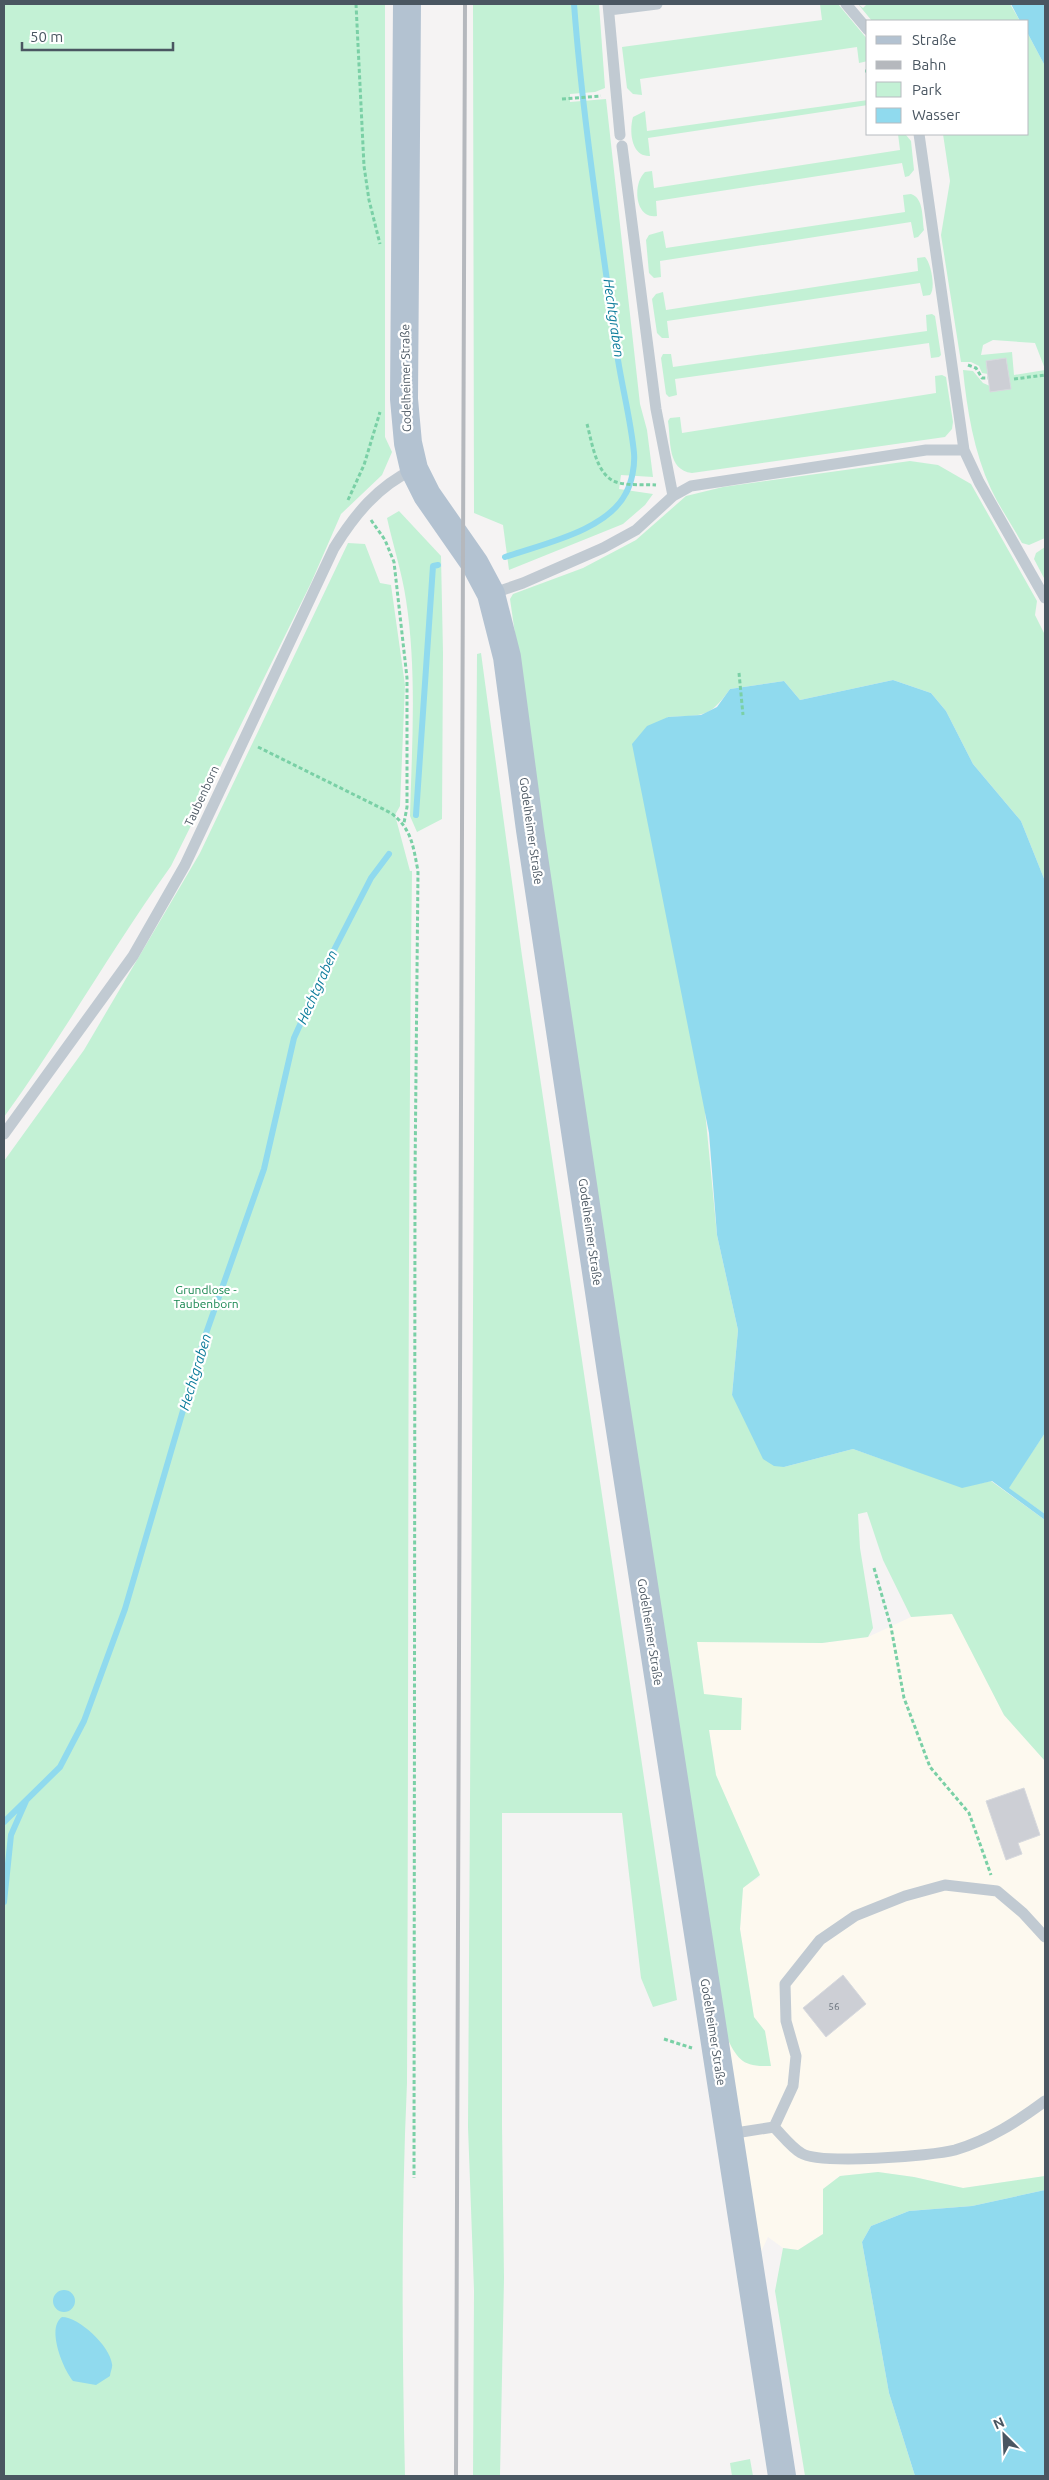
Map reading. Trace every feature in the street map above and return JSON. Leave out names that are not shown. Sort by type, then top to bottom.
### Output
[{"type":"main road","name":"Godelheimer Straße","points":[[407,4],[404,399],[408,442],[414,469],[427,495],[474,564],[491,594],[507,657],[530,830],[612,1382],[782,2476]]},
{"type":"lane","points":[[657,4],[608,7],[621,141],[656,409],[673,496]]},
{"type":"lane","points":[[846,4],[866,28]]},
{"type":"lane","points":[[919,135],[964,450],[979,482],[1045,598]]},
{"type":"lane","points":[[491,594],[523,583],[603,548],[636,530],[673,496],[691,486],[719,480],[926,450],[964,450]]},
{"type":"lane","name":"Taubenborn","points":[[4,1134],[133,956],[185,865],[334,548],[349,524],[386,485],[414,469]]},
{"type":"lane","points":[[774,2127],[793,2086],[796,2056],[786,2021],[785,1984],[820,1940],[855,1916],[905,1896],[945,1885],[997,1892],[1024,1912],[1045,1937]]},
{"type":"lane","points":[[774,2127],[802,2154],[832,2161],[893,2157],[955,2150],[1010,2127],[1045,2101]]},
{"type":"lane","points":[[729,2134],[774,2127]]},
{"type":"path","points":[[356,4],[364,166],[369,200],[380,249]]},
{"type":"path","points":[[562,99],[598,96]]},
{"type":"path","points":[[952,364],[972,366],[976,368],[982,378],[988,378]]},
{"type":"path","points":[[1014,379],[1045,375]]},
{"type":"path","points":[[349,524],[340,517],[364,465],[378,422],[381,405]]},
{"type":"path","points":[[587,424],[595,455],[602,469],[615,482],[636,485]]},
{"type":"path","points":[[380,534],[394,562],[408,678],[407,807],[404,823]]},
{"type":"path","points":[[739,673],[743,715]]},
{"type":"path","points":[[244,740],[391,813],[404,823],[412,840],[418,871],[415,1176],[414,2178]]},
{"type":"path","points":[[874,1568],[891,1626],[904,1698],[930,1767],[969,1813],[997,1892]]},
{"type":"shaded area","points":[[952,1613],[1004,1715],[1045,1761],[1045,2176],[963,2188],[914,2177],[878,2172],[840,2176],[823,2189],[823,2234],[798,2250],[783,2248],[768,2237],[760,2254],[726,2036],[765,2031],[754,2018],[740,1929],[743,1887],[760,1877],[716,1775],[709,1729],[741,1730],[704,1695],[697,1642],[822,1643],[868,1637],[911,1617]]},
{"type":"green space","points":[[4,4],[385,4],[385,437],[392,452],[382,475],[341,514],[311,583],[171,866],[4,1117]]},
{"type":"green space","points":[[473,4],[599,4],[605,88],[595,92],[570,94],[570,102],[606,99],[640,404],[647,430],[653,477],[621,475],[619,489],[653,494],[645,505],[623,524],[509,570],[503,525],[474,513]]},
{"type":"green space","points":[[820,4],[838,4],[866,38],[866,61],[859,63],[857,47],[640,79],[642,95],[633,94],[627,88],[622,47],[822,20]]},
{"type":"green space","points":[[858,4],[863,8],[867,4],[1010,4],[1019,20],[871,20]]},
{"type":"green space","points":[[1029,36],[1045,66],[1045,369],[1035,343],[993,340],[983,345],[981,355],[1012,352],[1014,375],[1045,370],[1045,538],[1029,545],[1022,543],[991,489],[972,431],[963,370],[973,371],[983,383],[990,386],[991,392],[1010,389],[1006,358],[986,361],[988,374],[982,373],[979,366],[971,362],[961,362],[941,235],[950,181],[943,135],[1029,135]]},
{"type":"green space","points":[[866,100],[866,105],[648,138],[650,156],[644,155],[635,148],[631,129],[633,117],[645,111],[647,131]]},
{"type":"green space","points":[[898,135],[906,135],[911,141],[914,170],[909,176],[905,177],[902,163],[656,201],[657,216],[650,216],[644,212],[638,200],[638,184],[645,172],[652,171],[654,188],[900,150]]},
{"type":"green space","points":[[911,194],[918,200],[922,209],[924,230],[918,237],[914,238],[911,222],[660,261],[661,277],[654,278],[649,273],[646,240],[649,235],[663,231],[666,248],[905,212],[903,195]]},
{"type":"green space","points":[[925,257],[932,276],[933,287],[930,295],[923,296],[920,283],[667,321],[669,338],[662,338],[657,333],[652,299],[656,294],[663,292],[666,310],[918,271],[917,258]]},
{"type":"green space","points":[[932,314],[935,316],[941,355],[939,357],[931,358],[929,343],[675,379],[677,395],[669,397],[666,394],[661,358],[663,354],[671,354],[673,367],[927,331],[926,315]]},
{"type":"green space","points":[[942,375],[946,377],[953,422],[952,429],[945,437],[692,473],[684,471],[674,461],[670,445],[668,421],[670,418],[680,417],[682,433],[936,393],[935,376]]},
{"type":"green space","points":[[910,461],[938,465],[971,484],[1037,601],[1035,615],[1045,635],[1045,881],[1021,821],[973,764],[946,711],[931,693],[893,680],[800,700],[784,681],[730,689],[716,706],[704,714],[667,717],[717,1235],[738,1330],[732,1395],[784,1467],[853,1449],[962,1487],[991,1481],[1045,1520],[1045,1761],[1004,1715],[952,1614],[911,1617],[883,1560],[867,1512],[858,1514],[860,1548],[873,1628],[868,1637],[822,1643],[697,1642],[704,1694],[742,1698],[741,1730],[709,1730],[716,1775],[760,1875],[743,1888],[740,1929],[754,2017],[765,2031],[771,2066],[761,2066],[742,2060],[734,2051],[726,2036],[585,1122],[510,599],[513,594],[583,568],[636,540],[686,496],[723,487]]},
{"type":"green space","points":[[399,511],[441,556],[443,653],[442,819],[417,832],[410,816],[413,708],[412,654],[406,600],[387,518]]},
{"type":"green space","name":"Grundlose - Taubenborn","points":[[348,543],[365,544],[380,583],[391,585],[405,685],[400,806],[395,815],[410,871],[412,871],[407,2083],[403,2280],[405,2476],[4,2476],[4,1161],[84,1050],[200,853]]},
{"type":"green space","points":[[1045,547],[1045,580],[1034,559],[1036,553]]},
{"type":"green space","points":[[481,653],[522,956],[677,2000],[653,2007],[641,1978],[622,1813],[502,1813],[504,2278],[500,2476],[473,2476],[474,2290],[468,2127],[477,654]]},
{"type":"green space","points":[[1045,1433],[1045,1514],[1008,1488]]},
{"type":"green space","points":[[878,2172],[914,2177],[963,2188],[1045,2176],[1045,2190],[972,2206],[909,2211],[871,2226],[862,2242],[889,2393],[915,2476],[805,2476],[775,2291],[783,2248],[798,2250],[823,2234],[823,2189],[840,2176]]},
{"type":"green space","points":[[750,2459],[753,2476],[732,2476],[730,2463]]},
{"type":"water","points":[[1011,4],[1045,4],[1045,66],[1029,36],[1029,20],[1019,20]]},
{"type":"water","points":[[893,680],[931,693],[946,711],[973,764],[1021,821],[1045,881],[1045,1433],[1009,1488],[1045,1514],[1045,1520],[992,1481],[962,1488],[853,1449],[784,1467],[774,1466],[763,1459],[732,1395],[738,1330],[717,1235],[709,1133],[632,744],[647,726],[668,717],[701,715],[717,707],[730,689],[784,681],[800,700]]},
{"type":"water","points":[[1045,2190],[1045,2476],[915,2476],[889,2393],[862,2242],[871,2226],[909,2211],[972,2206]]},
{"type":"water","points":[[64,2290],[72,2293],[75,2301],[72,2309],[64,2312],[56,2309],[53,2301],[56,2293]]},
{"type":"water","points":[[62,2317],[69,2318],[85,2327],[100,2341],[110,2357],[112,2365],[110,2376],[96,2385],[73,2381],[61,2358],[56,2339],[57,2322]]},
{"type":"building","points":[[1006,358],[1011,389],[990,392],[986,361]]},
{"type":"building","points":[[1024,1788],[1040,1835],[1018,1843],[1022,1854],[1006,1860],[986,1801]]},
{"type":"building","points":[[843,1975],[866,2004],[826,2037],[803,2008]]},
{"type":"waterway","name":"Hechtgraben","points":[[505,557],[555,541],[589,527],[604,517],[617,506],[626,493],[633,468],[633,441],[618,360],[588,138],[574,4]]},
{"type":"waterway","name":"Hechtgraben","points":[[416,815],[433,566],[438,565]]},
{"type":"waterway","name":"Hechtgraben","points":[[4,1822],[60,1767],[84,1721],[125,1609],[203,1342],[264,1169],[294,1038],[334,950],[371,878],[389,854]]},
{"type":"waterway","points":[[4,1902],[11,1835],[26,1801]]},
{"type":"railway","points":[[456,2476],[465,4]]}]
